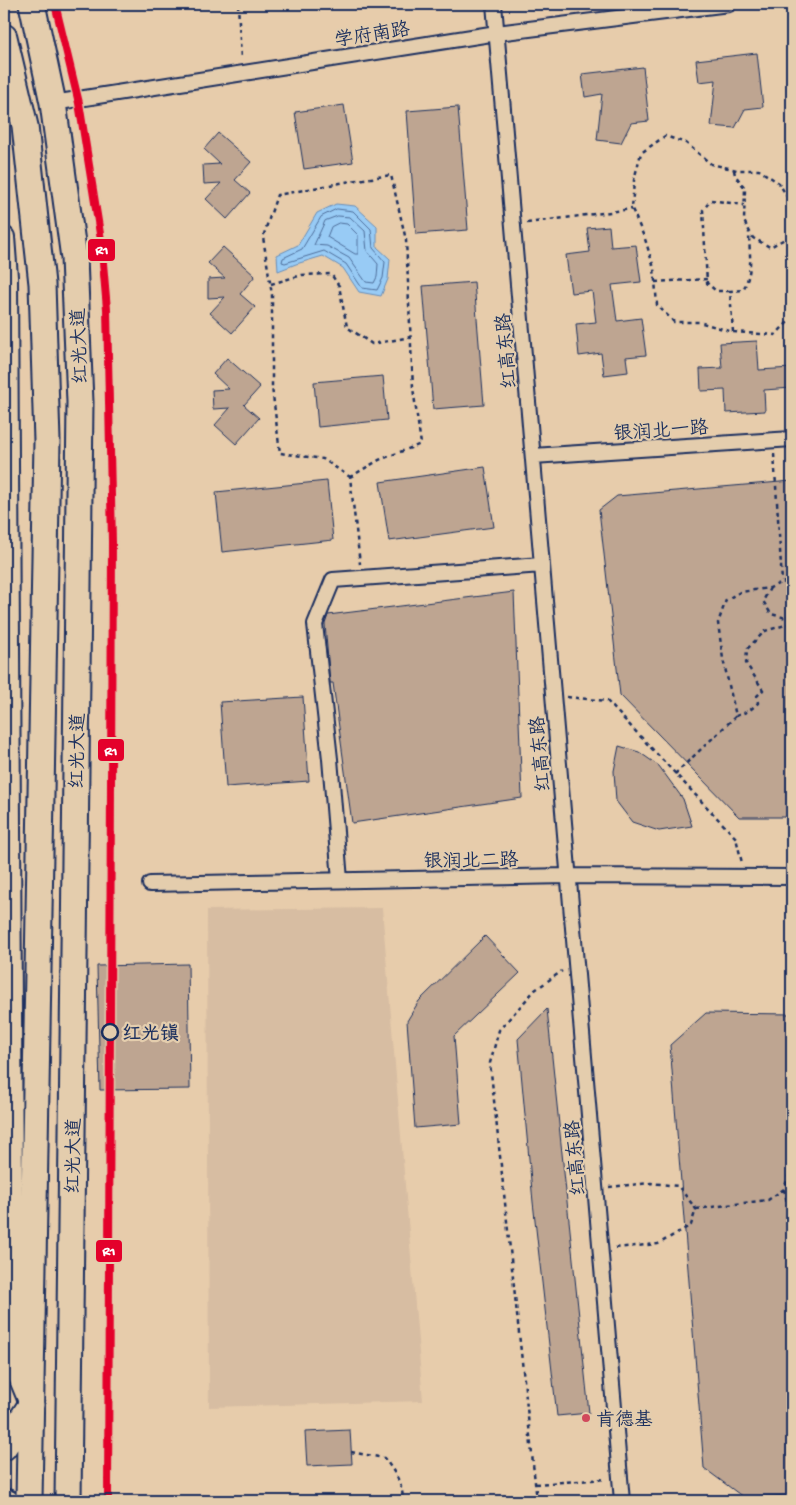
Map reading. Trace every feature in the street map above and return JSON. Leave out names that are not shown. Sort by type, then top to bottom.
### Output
[{"type":"highway","name":"红光大道","points":[[32,4],[53,103],[74,258],[80,402],[68,1501]]},
{"type":"highway","name":"红光大道","points":[[4,38],[26,126],[42,284],[46,441],[29,1501]]},
{"type":"highway","points":[[4,1447],[31,1406]]},
{"type":"main road","points":[[4,238],[7,277],[7,890],[13,1259],[12,1358],[31,1406]]},
{"type":"main road","points":[[4,1500],[8,1501]]},
{"type":"street","name":"红高东路","points":[[494,4],[622,1501]]},
{"type":"street","name":"学府南路","points":[[53,103],[497,33],[629,10],[729,4]]},
{"type":"street","name":"银润北一路","points":[[533,456],[792,439]]},
{"type":"street","points":[[340,880],[330,759],[315,624],[333,580],[542,565]]},
{"type":"street","name":"银润北二路","points":[[150,884],[568,876],[792,877]]},
{"type":"path","points":[[238,4],[242,73]]},
{"type":"path","points":[[792,205],[779,183],[759,170],[734,169],[711,164],[686,143],[664,136],[641,153],[634,180],[632,209],[645,239],[654,268],[657,305],[674,322],[699,322],[733,332],[775,335],[792,318]]},
{"type":"path","points":[[734,169],[735,175],[745,188],[744,221],[754,238],[770,247],[792,235]]},
{"type":"path","points":[[350,477],[379,460],[421,444],[413,388],[406,240],[391,175],[277,195],[263,237],[272,296],[272,387],[280,453],[323,459],[350,477],[362,578]]},
{"type":"path","points":[[744,205],[711,200],[703,210],[707,283],[716,291],[743,290],[749,279],[751,264],[749,230]]},
{"type":"path","points":[[513,225],[632,209]]},
{"type":"path","points":[[270,284],[302,275],[330,274],[339,286],[347,327],[372,344],[411,337]]},
{"type":"path","points":[[655,282],[707,278]]},
{"type":"path","points":[[730,291],[733,332]]},
{"type":"path","points":[[772,440],[782,582]]},
{"type":"path","points":[[736,716],[722,659],[718,623],[726,600],[740,592],[770,588],[782,582],[792,584]]},
{"type":"path","points":[[787,584],[792,589]]},
{"type":"path","points":[[770,588],[763,601],[771,614],[786,618],[792,613]]},
{"type":"path","points":[[675,774],[736,716],[749,711],[758,703],[757,696],[763,690],[746,663],[748,649],[765,631],[792,623],[788,617]]},
{"type":"path","points":[[553,696],[607,701],[736,838],[745,877]]},
{"type":"path","points":[[537,1501],[490,1063],[499,1030],[535,990],[576,961]]},
{"type":"path","points":[[792,1166],[784,1189],[792,1224]]},
{"type":"path","points":[[595,1188],[651,1183],[678,1186],[696,1209]]},
{"type":"path","points":[[696,1209],[768,1200],[784,1189]]},
{"type":"path","points":[[600,1250],[658,1244],[692,1225],[696,1209]]},
{"type":"path","points":[[351,1452],[384,1458],[395,1472],[403,1490],[403,1501]]},
{"type":"path","points":[[535,1484],[620,1478]]},
{"type":"shaded area","points":[[382,908],[423,1401],[209,1407],[207,910]]},
{"type":"water","points":[[336,204],[355,206],[377,226],[377,247],[390,259],[388,279],[381,296],[359,292],[343,268],[323,256],[278,271],[277,255],[298,245],[317,213]]},
{"type":"building","points":[[757,53],[763,107],[745,109],[735,128],[711,126],[716,80],[699,82],[696,60]]},
{"type":"building","points":[[643,67],[649,121],[631,123],[621,143],[597,140],[602,94],[585,97],[582,74]]},
{"type":"building","points":[[344,105],[353,162],[304,169],[295,112]]},
{"type":"building","points":[[458,107],[468,230],[416,234],[407,111]]},
{"type":"building","points":[[218,133],[251,162],[235,180],[250,193],[227,219],[206,199],[221,183],[204,184],[203,165],[220,164],[204,149]]},
{"type":"building","points":[[609,226],[611,247],[636,245],[641,282],[612,285],[617,321],[641,318],[646,355],[626,357],[628,372],[604,375],[601,353],[579,356],[576,324],[596,322],[592,291],[571,293],[566,255],[590,252],[587,228]]},
{"type":"building","points":[[223,247],[255,276],[240,294],[255,307],[232,333],[210,313],[225,297],[208,298],[208,279],[225,278],[208,263]]},
{"type":"building","points":[[474,282],[484,405],[433,409],[423,286]]},
{"type":"building","points":[[757,341],[759,370],[792,368],[792,388],[764,390],[765,411],[726,413],[725,390],[701,391],[700,369],[722,368],[720,343]]},
{"type":"building","points":[[227,358],[260,387],[244,405],[259,418],[236,444],[215,425],[230,408],[213,409],[212,390],[229,389],[213,374]]},
{"type":"building","points":[[383,376],[387,420],[318,427],[314,382]]},
{"type":"building","points":[[485,467],[494,527],[389,541],[380,482]]},
{"type":"building","points":[[327,481],[333,540],[222,552],[216,492]]},
{"type":"building","points":[[792,481],[792,817],[739,817],[620,695],[599,510],[617,496]]},
{"type":"building","points":[[514,592],[522,798],[352,823],[333,683],[330,683],[325,624],[328,615]]},
{"type":"building","points":[[303,697],[309,781],[226,787],[220,702]]},
{"type":"building","points":[[619,746],[639,752],[659,766],[683,799],[692,826],[659,831],[632,822],[616,801],[614,771]]},
{"type":"building","points":[[485,936],[520,973],[454,1036],[461,1124],[415,1128],[407,1021],[419,1001]]},
{"type":"building","points":[[188,964],[190,1089],[100,1090],[97,966]]},
{"type":"building","points":[[547,1009],[589,1413],[557,1416],[533,1202],[518,1039]]},
{"type":"building","points":[[706,1013],[792,1014],[792,1495],[743,1497],[704,1468],[670,1045]]},
{"type":"building","points":[[350,1430],[352,1464],[307,1466],[305,1432]]},
{"type":"transit line","name":"R1","points":[[55,4],[79,103],[101,240],[107,309],[112,542],[108,1501]]},
{"type":"place","name":"红光镇","points":[[110,1032]]},
{"type":"place","name":"肯德基","points":[[586,1418]]}]
